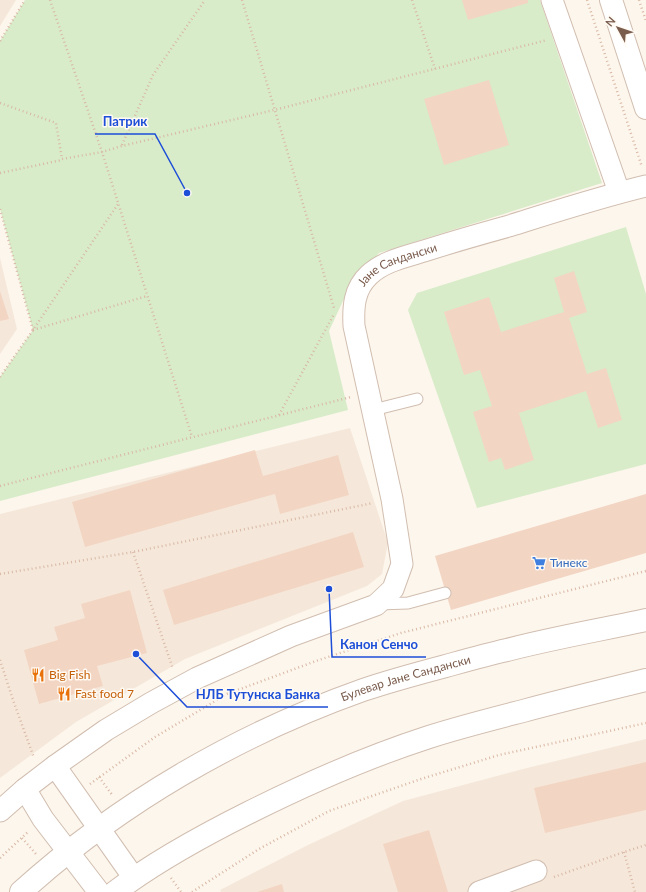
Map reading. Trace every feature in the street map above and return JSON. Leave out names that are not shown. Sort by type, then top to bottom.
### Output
[{"type":"street","points":[[552,0],[620,192]]},
{"type":"street","points":[[611,0],[646,108]]},
{"type":"street","name":"Јане Сандански","points":[[378,604],[393,588],[402,564],[392,499],[354,326],[354,311],[358,290],[368,276],[388,263],[620,192],[644,176]]},
{"type":"street","points":[[0,811],[40,777],[106,730],[151,702],[197,678],[292,636],[378,604]]},
{"type":"street","name":"Булевар Јане Сандански","points":[[21,892],[68,852],[124,811],[201,763],[311,710],[364,690],[422,672],[507,650],[646,620]]},
{"type":"street","points":[[116,892],[134,878],[177,851],[228,823],[314,781],[374,757],[430,737],[514,713],[646,680]]},
{"type":"street","points":[[40,777],[75,795],[134,878]]},
{"type":"street","points":[[40,777],[43,819],[99,892]]},
{"type":"street","points":[[479,892],[544,874]]},
{"type":"lane","points":[[371,401],[417,398]]},
{"type":"lane","points":[[378,604],[408,603],[445,593]]},
{"type":"path","points":[[0,41],[25,0]]},
{"type":"path","points":[[50,0],[102,152],[192,437]]},
{"type":"path","points":[[122,146],[153,75],[205,0]]},
{"type":"path","points":[[242,0],[335,312],[279,415]]},
{"type":"path","points":[[412,0],[435,69]]},
{"type":"path","points":[[587,0],[644,176]]},
{"type":"path","points":[[639,0],[646,21]]},
{"type":"path","points":[[0,173],[102,152],[565,36]]},
{"type":"path","points":[[0,103],[56,123],[62,160],[70,158]]},
{"type":"path","points":[[0,377],[118,204]]},
{"type":"path","points":[[0,209],[33,330]]},
{"type":"path","points":[[33,330],[147,296]]},
{"type":"path","points":[[0,486],[279,415],[371,401]]},
{"type":"path","points":[[0,574],[133,552],[392,499]]},
{"type":"path","points":[[133,552],[179,688]]},
{"type":"path","points":[[75,795],[155,737],[228,694],[316,661],[401,633],[646,571]]},
{"type":"path","points":[[0,660],[40,777]]},
{"type":"path","points":[[192,892],[259,849],[329,811],[420,779],[499,755],[646,723]]},
{"type":"path","points":[[0,858],[43,819]]},
{"type":"path","points":[[544,874],[646,845]]},
{"type":"path","points":[[624,852],[635,892]]},
{"type":"shaded area","points":[[0,0],[16,0],[0,26]]},
{"type":"shaded area","points":[[0,258],[17,329],[0,354]]},
{"type":"shaded area","points":[[350,428],[388,543],[382,574],[367,586],[185,659],[76,722],[0,778],[0,514]]},
{"type":"shaded area","points":[[646,739],[646,892],[221,892],[220,890],[308,845],[403,801],[523,769]]},
{"type":"green space","points":[[25,0],[540,0],[602,183],[379,253],[349,288],[329,331],[348,410],[0,501],[0,377],[33,330],[0,209],[0,41]]},
{"type":"green space","points":[[626,227],[646,294],[646,464],[477,508],[408,310],[417,293]]},
{"type":"building","points":[[462,0],[528,0],[528,3],[468,20]]},
{"type":"building","points":[[489,80],[509,145],[444,165],[424,99]]},
{"type":"building","points":[[574,271],[587,312],[569,318],[587,374],[606,368],[622,420],[598,428],[586,391],[519,413],[534,460],[505,470],[501,458],[489,462],[473,412],[492,406],[480,370],[464,375],[444,312],[489,297],[501,332],[564,312],[554,278]]},
{"type":"building","points":[[0,291],[9,319],[0,321]]},
{"type":"building","points":[[255,450],[263,476],[338,455],[349,495],[280,514],[275,494],[85,547],[72,502]]},
{"type":"building","points":[[646,494],[646,553],[451,610],[435,556]]},
{"type":"building","points":[[353,532],[364,567],[174,625],[163,590]]},
{"type":"building","points":[[130,590],[147,653],[97,666],[103,686],[39,704],[24,650],[58,640],[54,627],[85,618],[81,604]]},
{"type":"building","points":[[646,762],[646,810],[545,833],[534,788]]},
{"type":"building","points":[[429,830],[448,892],[398,892],[383,844]]},
{"type":"building","points":[[282,884],[284,892],[257,892]]},
{"type":"place","name":"Патрик","points":[[187,193]]},
{"type":"place","name":"Тинекс","points":[[539,563]]},
{"type":"place","name":"Канон Сенчо","points":[[329,589]]},
{"type":"place","name":"НЛБ Тутунска Банка","points":[[136,654]]},
{"type":"place","name":"Big Fish","points":[[38,675]]},
{"type":"place","name":"Fast food 7","points":[[64,694]]}]
